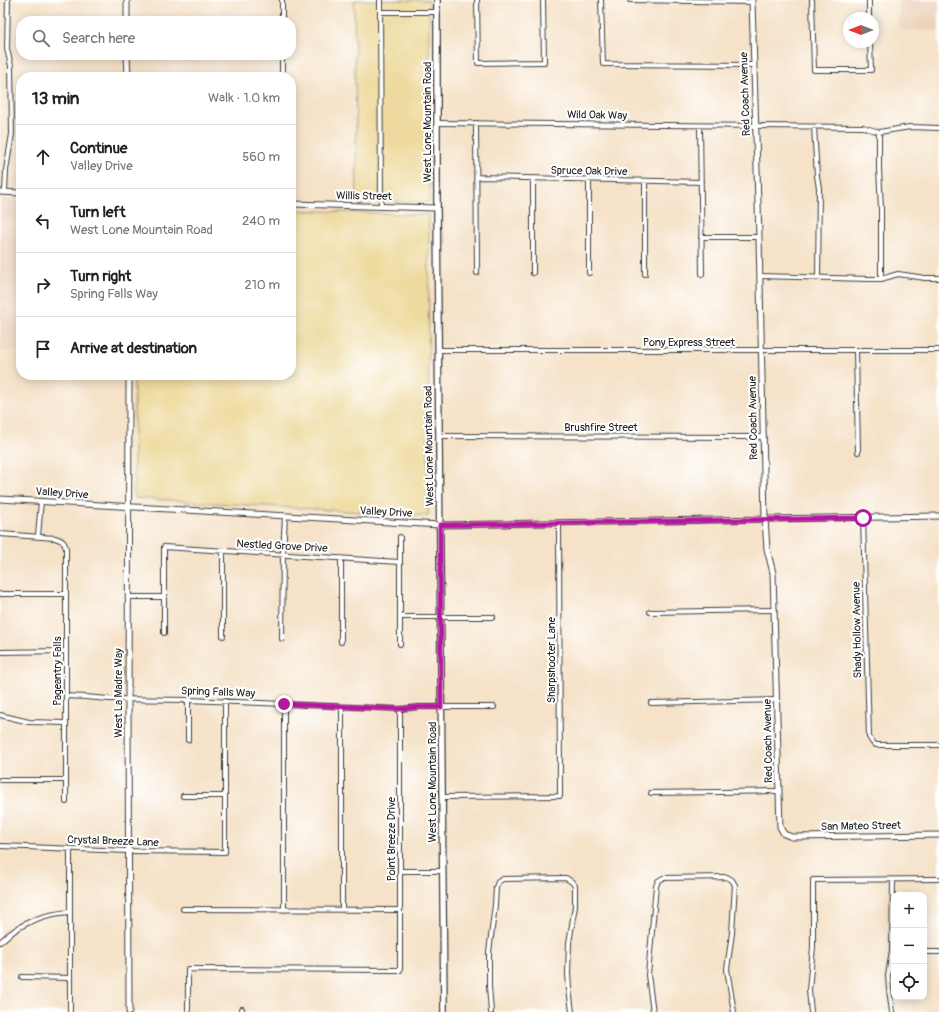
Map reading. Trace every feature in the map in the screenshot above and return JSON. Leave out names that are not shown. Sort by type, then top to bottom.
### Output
[{"type":"main road","name":"West Lone Mountain Road","points":[[437,0],[437,208],[444,1012]]},
{"type":"street","points":[[8,0],[7,49],[11,66],[12,134],[3,192],[16,193]]},
{"type":"street","points":[[127,0],[127,16]]},
{"type":"street","points":[[282,0],[282,16]]},
{"type":"street","points":[[380,0],[381,206]]},
{"type":"street","points":[[477,0],[478,63],[544,62],[543,0]]},
{"type":"street","points":[[601,0],[603,64],[754,65]]},
{"type":"street","points":[[630,0],[752,1]]},
{"type":"street","points":[[812,0],[814,70],[871,70],[870,48]]},
{"type":"street","points":[[869,0],[869,12]]},
{"type":"street","name":"Red Coach Avenue","points":[[752,1],[762,351],[765,519],[767,549],[773,573],[780,827],[784,834]]},
{"type":"street","points":[[380,12],[437,12]]},
{"type":"street","points":[[128,60],[128,72]]},
{"type":"street","points":[[282,60],[282,72]]},
{"type":"street","name":"Wild Oak Way","points":[[437,123],[863,127],[879,132]]},
{"type":"street","points":[[476,123],[477,273]]},
{"type":"street","points":[[700,126],[702,274]]},
{"type":"street","points":[[814,127],[816,176],[819,188],[818,278]]},
{"type":"street","points":[[881,279],[879,132],[910,127],[939,128]]},
{"type":"street","name":"Spruce Oak Drive","points":[[477,177],[701,182]]},
{"type":"street","points":[[533,178],[533,273]]},
{"type":"street","points":[[588,273],[589,180]]},
{"type":"street","points":[[644,274],[645,181]]},
{"type":"street","name":"Willis Street","points":[[296,204],[437,208]]},
{"type":"street","points":[[702,237],[759,237]]},
{"type":"street","points":[[760,276],[868,280],[881,279],[898,274],[925,278],[939,278]]},
{"type":"street","name":"Pony Express Street","points":[[438,350],[939,350]]},
{"type":"street","points":[[856,350],[858,452]]},
{"type":"street","name":"West La Madre Way","points":[[128,1012],[129,380]]},
{"type":"street","name":"Brushfire Street","points":[[439,436],[764,437]]},
{"type":"street","name":"Valley Drive","points":[[0,499],[440,525],[939,516]]},
{"type":"street","points":[[0,534],[38,536],[42,501]]},
{"type":"street","points":[[282,639],[285,516]]},
{"type":"street","name":"Shady Hollow Avenue","points":[[863,518],[869,737],[876,745],[939,745]]},
{"type":"street","name":"Sharpshooter Lane","points":[[442,797],[560,796],[560,523]]},
{"type":"street","name":"Pageantry Falls","points":[[38,536],[55,538],[63,541],[66,549],[66,802]]},
{"type":"street","points":[[400,537],[400,644]]},
{"type":"street","name":"Nestled Grove Drive","points":[[164,597],[164,548],[400,562]]},
{"type":"street","points":[[223,636],[224,551]]},
{"type":"street","points":[[341,558],[341,642]]},
{"type":"street","points":[[0,594],[66,594]]},
{"type":"street","points":[[128,597],[164,597],[164,633]]},
{"type":"street","points":[[650,612],[775,610]]},
{"type":"street","points":[[400,617],[494,617]]},
{"type":"street","points":[[0,652],[66,651]]},
{"type":"street","name":"Spring Falls Way","points":[[66,696],[128,700],[225,701],[400,709],[419,707],[494,707]]},
{"type":"street","points":[[188,700],[188,740]]},
{"type":"street","points":[[650,703],[777,700]]},
{"type":"street","points":[[183,796],[225,796],[225,701]]},
{"type":"street","points":[[284,704],[284,910]]},
{"type":"street","points":[[342,707],[342,910]]},
{"type":"street","name":"Point Breeze Drive","points":[[188,1012],[188,969],[400,970],[400,709]]},
{"type":"street","points":[[0,715],[30,722],[66,723]]},
{"type":"street","points":[[0,780],[66,780]]},
{"type":"street","points":[[652,793],[779,791]]},
{"type":"street","name":"Crystal Breeze Lane","points":[[0,846],[128,851],[225,852],[225,796]]},
{"type":"street","name":"San Mateo Street","points":[[784,834],[792,837],[939,835]]},
{"type":"street","points":[[70,849],[70,1012]]},
{"type":"street","points":[[400,871],[442,871]]},
{"type":"street","points":[[653,1012],[648,974],[656,886],[658,881],[663,878],[727,877],[732,880],[735,885],[735,904],[727,968],[734,1012]]},
{"type":"street","points":[[491,1012],[489,952],[496,887],[498,882],[503,879],[566,878],[575,886],[575,906],[569,943],[568,973],[572,1012]]},
{"type":"street","points":[[811,1012],[809,990],[813,947],[813,880],[939,879]]},
{"type":"street","points":[[893,880],[893,928]]},
{"type":"street","points":[[183,909],[400,910]]},
{"type":"street","points":[[0,942],[19,926],[30,920],[55,913],[70,912]]},
{"type":"street","points":[[927,952],[939,952]]},
{"type":"street","points":[[891,962],[888,976],[892,1012]]},
{"type":"street","points":[[22,977],[70,978]]},
{"type":"shaded area","points":[[899,0],[939,0],[939,31],[899,30]]},
{"type":"shaded area","points":[[0,200],[16,200],[16,351],[0,351]]},
{"type":"sand","points":[[354,0],[429,0],[430,202],[357,200]]},
{"type":"sand","points":[[296,210],[429,215],[428,516],[134,498],[134,380],[296,380]]},
{"type":"route","points":[[284,704],[400,709],[441,707],[440,525],[863,518]]}]
